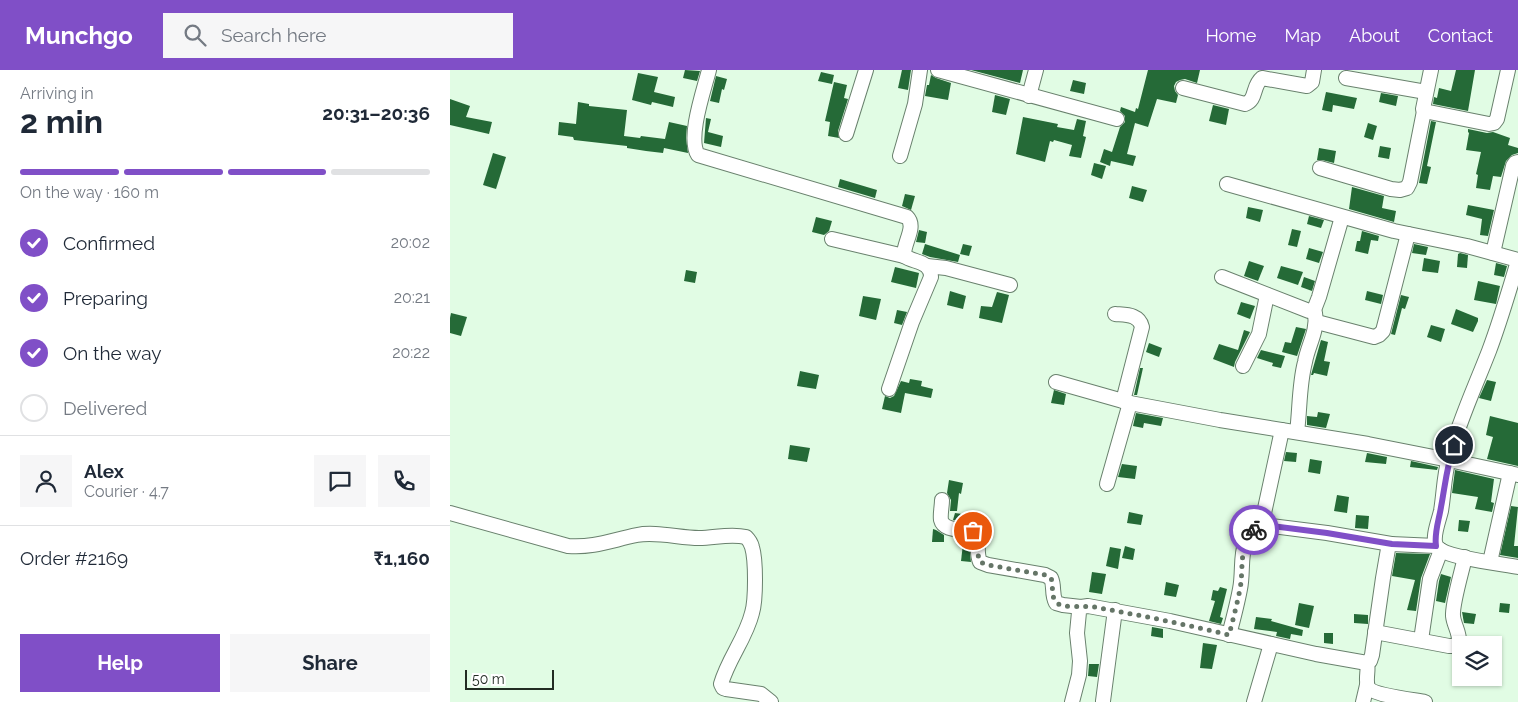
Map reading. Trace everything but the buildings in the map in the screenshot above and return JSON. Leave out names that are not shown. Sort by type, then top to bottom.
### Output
[{"type":"street","points":[[709,70],[696,120],[694,137],[695,150],[698,155],[906,217],[910,220],[911,225],[904,256]]},
{"type":"street","points":[[846,134],[866,70]]},
{"type":"street","points":[[900,156],[916,104],[920,70]]},
{"type":"street","points":[[938,70],[1117,119]]},
{"type":"street","points":[[1029,96],[1036,70]]},
{"type":"street","points":[[1183,88],[1245,104],[1249,103],[1252,99],[1258,80],[1262,78],[1307,86],[1312,82],[1314,70]]},
{"type":"street","points":[[1320,168],[1392,189],[1400,190],[1407,188],[1410,182],[1424,111],[1422,109],[1431,70]]},
{"type":"street","points":[[1424,111],[1489,124],[1494,123],[1497,119],[1508,70]]},
{"type":"street","points":[[1346,78],[1426,92]]},
{"type":"street","points":[[1492,253],[1513,166],[1518,162]]},
{"type":"street","points":[[1227,184],[1342,217],[1518,260],[1507,299],[1468,401],[1448,460],[1435,539],[1438,548],[1430,579],[1420,640]]},
{"type":"street","points":[[1297,432],[1304,362],[1316,329],[1319,297],[1342,217]]},
{"type":"street","points":[[1222,277],[1309,311],[1316,316],[1374,337],[1383,330],[1408,234]]},
{"type":"street","points":[[832,239],[904,256],[927,266],[946,268],[1010,284]]},
{"type":"street","points":[[889,389],[930,277],[930,271],[927,266]]},
{"type":"street","points":[[1243,366],[1259,334],[1267,295]]},
{"type":"street","points":[[1107,484],[1127,402],[1142,327],[1141,321],[1135,317],[1115,314]]},
{"type":"street","points":[[1056,382],[1127,402],[1220,420],[1368,444],[1514,474],[1490,562]]},
{"type":"street","points":[[1261,526],[1282,430]]},
{"type":"street","points":[[942,500],[941,521],[944,526],[951,529],[973,531],[977,534],[977,556],[980,562],[1045,575],[1051,578],[1053,596],[1056,603],[1115,610],[1316,654],[1367,663]]},
{"type":"street","points":[[450,513],[568,546],[595,546],[638,534],[699,538],[732,535],[746,538],[752,545],[754,558],[753,612],[721,684],[726,689],[761,694],[771,702]]},
{"type":"street","points":[[1229,635],[1241,587],[1243,550],[1248,536],[1255,529],[1264,525],[1392,544],[1438,548],[1465,557],[1518,567]]},
{"type":"street","points":[[1367,663],[1372,655],[1388,549],[1392,544]]},
{"type":"street","points":[[1375,632],[1455,646],[1460,637],[1454,623],[1453,610],[1465,557]]},
{"type":"street","points":[[1072,702],[1079,675],[1080,661],[1077,633],[1081,607]]},
{"type":"street","points":[[1103,701],[1115,610]]},
{"type":"street","points":[[1254,702],[1271,644]]},
{"type":"street","points":[[1363,702],[1368,686],[1367,663]]},
{"type":"street","points":[[1368,686],[1369,689],[1377,692],[1425,702]]},
{"type":"way so far","points":[[973,531],[977,534],[977,556],[980,562],[1045,575],[1051,578],[1053,596],[1056,603],[1115,610],[1229,635],[1241,587],[1243,550],[1248,536],[1254,530]]},
{"type":"route","points":[[1254,530],[1264,525],[1392,544],[1436,546],[1435,539],[1448,460],[1454,445]]}]
